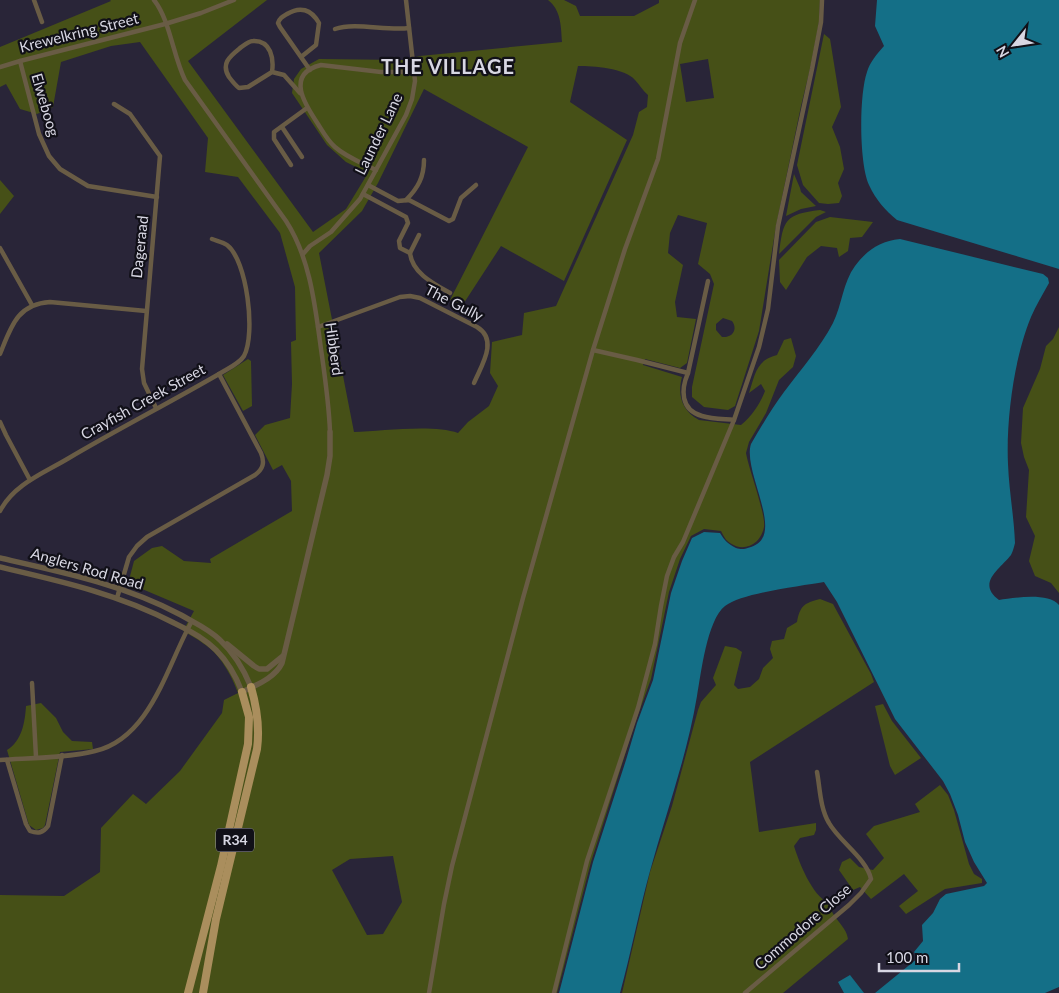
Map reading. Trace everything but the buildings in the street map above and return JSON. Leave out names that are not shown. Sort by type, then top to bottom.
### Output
[{"type":"main road","name":"R34","points":[[202,993],[216,919],[257,748],[257,707],[251,687]]},
{"type":"main road","name":"R34","points":[[188,993],[223,858],[248,744],[249,717],[242,692]]},
{"type":"street","points":[[34,0],[42,22]]},
{"type":"street","name":"Hibberd","points":[[154,0],[160,9],[177,63],[185,80],[294,233],[303,254],[318,327],[329,406],[330,456],[327,475],[280,667],[275,673],[242,692]]},
{"type":"street","name":"Krewelkring Street","points":[[0,67],[201,14],[234,0]]},
{"type":"street","name":"Launder Lane","points":[[303,254],[310,246],[331,232],[341,222],[363,194],[409,107],[414,90],[414,72],[406,0]]},
{"type":"street","points":[[429,993],[452,866],[522,598],[593,350],[625,249],[658,159],[680,43],[695,0]]},
{"type":"street","points":[[554,993],[587,861],[638,708],[655,644],[660,606],[674,557],[683,542],[734,420],[759,347],[768,309],[778,226],[821,22],[822,0]]},
{"type":"street","points":[[301,57],[316,45],[319,23],[310,13],[294,9],[280,18],[278,23],[301,57],[310,70]]},
{"type":"street","points":[[335,29],[356,26],[409,28]]},
{"type":"street","points":[[272,72],[273,58],[270,50],[257,41],[249,42],[228,59],[225,64],[225,70],[239,88],[248,87],[272,72],[284,75],[300,93],[307,108],[335,147],[376,170]]},
{"type":"street","name":"Elweboog","points":[[20,61],[39,134],[49,156],[60,169],[88,186],[157,197]]},
{"type":"street","points":[[300,93],[301,82],[306,73],[315,67],[327,66],[381,72],[414,72]]},
{"type":"street","name":"Dageraad","points":[[114,104],[130,114],[160,154],[142,369],[144,383],[156,408]]},
{"type":"street","points":[[291,165],[274,139],[274,132],[307,108]]},
{"type":"street","points":[[282,127],[302,158]]},
{"type":"street","points":[[406,200],[418,188],[424,160]]},
{"type":"street","points":[[368,185],[398,201],[406,200],[449,221],[453,219],[461,198],[476,185]]},
{"type":"street","points":[[363,194],[406,217],[408,223],[398,244],[400,248],[410,253]]},
{"type":"street","points":[[419,235],[410,253],[411,260],[426,279],[450,293]]},
{"type":"street","points":[[212,239],[225,244],[233,254],[245,282],[249,304],[248,344],[245,354],[234,365],[219,374]]},
{"type":"street","points":[[0,248],[32,305]]},
{"type":"street","points":[[708,281],[688,373],[683,386],[683,393],[691,410],[702,416],[734,420]]},
{"type":"street","name":"The Gully","points":[[318,327],[400,297],[420,298],[481,329],[488,342],[487,351],[474,383]]},
{"type":"street","points":[[0,354],[13,323],[24,310],[32,305],[50,302],[146,311]]},
{"type":"street","points":[[593,350],[688,373]]},
{"type":"street","name":"Crayfish Creek Street","points":[[0,511],[12,494],[30,480],[219,374],[261,453],[264,461],[263,466],[255,475],[147,537],[137,546],[129,558],[117,598]]},
{"type":"street","points":[[0,422],[30,480]]},
{"type":"street","name":"Anglers Rod Road","points":[[0,558],[69,573],[120,588],[169,609],[192,621],[219,639],[238,661],[251,687]]},
{"type":"street","name":"Anglers Rod Road","points":[[0,567],[76,585],[117,598],[166,618],[209,644],[221,655],[231,668],[242,692]]},
{"type":"street","points":[[0,760],[87,752],[103,749],[119,741],[132,731],[148,710],[192,621]]},
{"type":"street","points":[[219,639],[259,669],[267,669],[283,656]]},
{"type":"street","points":[[32,683],[36,757]]},
{"type":"street","points":[[7,760],[26,824],[30,831],[38,833],[45,830],[48,824],[62,755]]},
{"type":"street","name":"Commodore Close","points":[[745,993],[850,905],[871,880],[863,864],[828,821],[817,772]]},
{"type":"green space","points":[[267,0],[188,61],[313,232],[346,209],[368,173],[346,162],[327,145],[292,93],[294,79],[301,69],[319,59],[402,60],[420,56],[562,42],[558,13],[548,0],[564,0],[576,6],[580,16],[634,16],[659,3],[659,0],[820,0],[819,22],[776,226],[759,331],[735,406],[728,410],[704,407],[692,397],[692,387],[714,284],[710,274],[698,264],[707,223],[678,215],[670,233],[668,253],[683,265],[675,302],[677,317],[696,319],[687,363],[680,368],[645,359],[643,365],[682,377],[680,390],[682,402],[688,412],[699,420],[741,425],[755,410],[765,391],[761,384],[749,393],[760,364],[770,357],[777,355],[784,340],[791,338],[796,356],[793,367],[779,380],[766,413],[749,442],[746,453],[764,521],[762,533],[756,542],[746,547],[741,547],[729,542],[721,531],[704,529],[691,536],[680,559],[669,592],[651,679],[591,862],[557,993],[0,993],[0,895],[64,896],[100,872],[101,828],[133,794],[146,804],[180,771],[222,713],[224,700],[238,693],[229,673],[215,653],[199,640],[183,631],[194,611],[135,586],[129,580],[134,561],[152,548],[162,546],[184,561],[211,563],[210,559],[292,511],[291,481],[282,465],[273,470],[255,435],[265,425],[290,418],[292,384],[291,342],[296,340],[295,287],[280,233],[238,177],[205,172],[208,138],[140,42],[111,46],[61,62],[53,107],[37,114],[20,109],[6,84],[0,87],[0,47],[111,1]],"holes":[[[708,59],[714,98],[686,102],[680,64]],[[578,66],[617,70],[635,80],[648,95],[647,107],[639,112],[633,135],[556,306],[524,313],[522,335],[492,342],[490,373],[498,386],[489,406],[468,422],[458,433],[448,430],[422,428],[354,432],[319,253],[362,211],[378,183],[424,89],[528,147],[450,300],[462,306],[501,246],[564,281],[627,140],[570,102]],[[723,318],[732,321],[735,327],[732,334],[722,337],[716,330],[716,324]],[[393,856],[402,902],[383,934],[367,935],[332,870],[350,859]]]},
{"type":"green space","points":[[824,34],[830,39],[841,107],[832,127],[840,147],[844,169],[838,183],[842,196],[839,203],[828,204],[819,203],[803,185],[797,165]]},
{"type":"green space","points":[[794,174],[801,192],[816,206],[801,209],[786,216]]},
{"type":"green space","points":[[0,180],[14,196],[0,214]]},
{"type":"green space","points":[[820,210],[826,212],[816,217],[779,254],[782,233],[788,221],[799,214]]},
{"type":"green space","points":[[830,217],[873,222],[862,237],[850,238],[848,251],[839,257],[837,248],[821,246],[807,257],[786,290],[780,282],[779,260],[816,222]]},
{"type":"green space","points":[[1059,327],[1059,593],[1051,583],[1035,576],[1029,561],[1035,536],[1026,517],[1029,470],[1021,443],[1023,408],[1040,369],[1046,346],[1053,339]]},
{"type":"green space","points":[[248,359],[251,361],[252,406],[243,411],[223,375]]},
{"type":"green space","points":[[820,599],[833,604],[874,682],[750,762],[759,832],[816,823],[814,835],[800,838],[794,846],[812,886],[829,903],[833,913],[845,930],[848,939],[783,993],[622,993],[650,872],[672,806],[698,710],[701,702],[716,685],[713,678],[725,646],[736,648],[742,652],[734,685],[738,689],[750,687],[759,679],[763,668],[773,658],[770,649],[772,641],[784,639],[787,628],[797,622],[801,609],[810,602]]},
{"type":"green space","points":[[41,703],[56,718],[63,732],[72,741],[92,742],[93,749],[60,752],[45,825],[43,828],[36,830],[29,825],[7,750],[16,742],[24,725],[26,706]]},
{"type":"green space","points":[[883,704],[892,721],[921,758],[895,775],[890,766],[875,706]]},
{"type":"green space","points":[[940,785],[948,795],[954,810],[969,864],[974,874],[982,879],[982,883],[945,889],[906,914],[899,906],[918,891],[904,874],[871,899],[860,887],[853,890],[839,870],[842,862],[850,858],[859,867],[873,870],[884,858],[866,834],[874,826],[920,812],[915,804]]},
{"type":"water","points":[[877,0],[1059,0],[1059,269],[897,220],[878,200],[869,185],[866,175],[861,129],[864,83],[867,72],[872,61],[884,46],[875,26]]},
{"type":"water","points":[[900,239],[1043,274],[1048,278],[1049,283],[1025,333],[1012,389],[1008,428],[1008,464],[1015,543],[1011,555],[992,576],[990,588],[992,594],[999,600],[1039,597],[1047,598],[1059,605],[1059,987],[1045,993],[875,993],[918,958],[914,952],[923,941],[922,925],[933,913],[940,899],[946,894],[984,886],[987,883],[974,862],[965,842],[958,815],[943,781],[895,719],[837,602],[824,582],[744,597],[725,606],[719,613],[709,635],[688,740],[650,871],[620,993],[559,993],[593,862],[637,723],[653,680],[671,593],[692,538],[704,532],[720,533],[729,544],[742,549],[751,547],[761,541],[765,530],[764,517],[752,470],[751,444],[780,398],[828,332],[836,316],[848,279],[855,266],[874,247]]},
{"type":"water","points":[[850,975],[864,993],[844,993],[838,982]]},
{"type":"district","name":"THE VILLAGE","points":[[448,67]]}]
